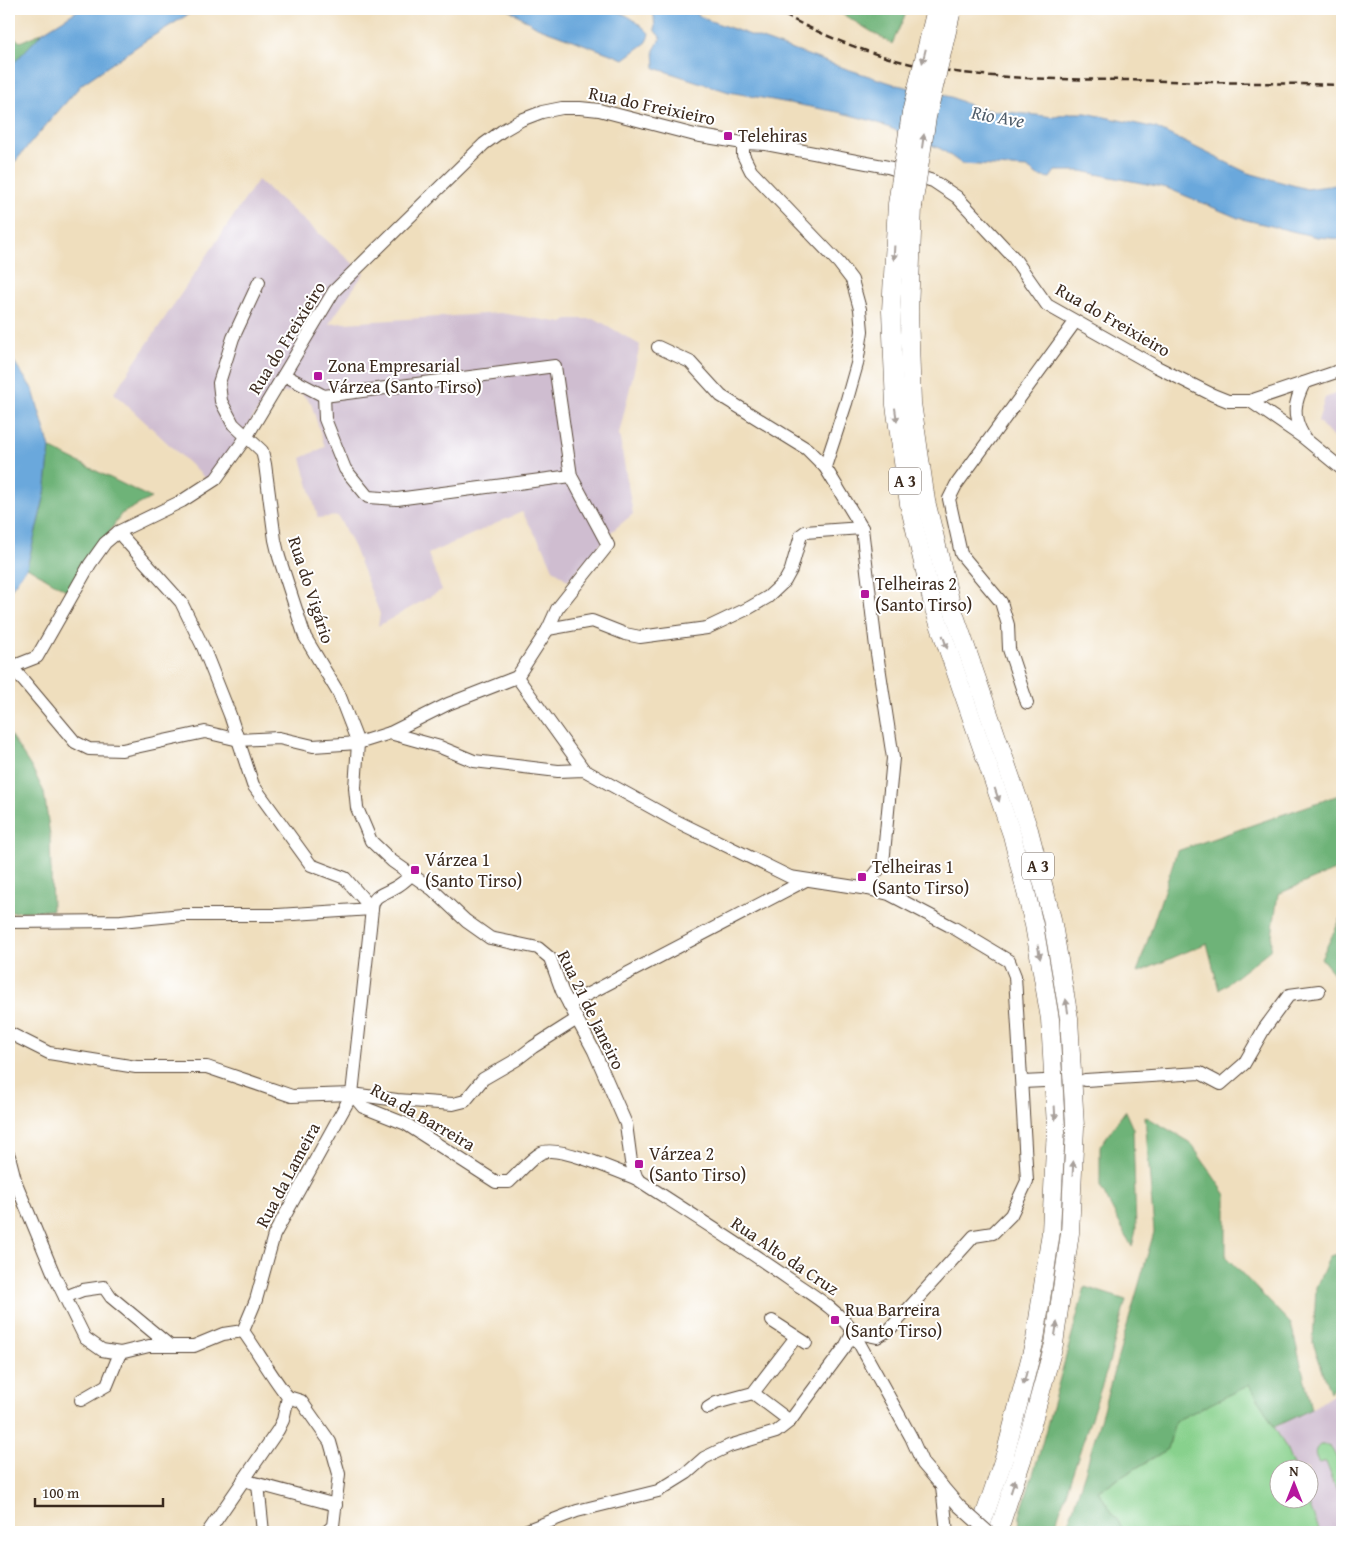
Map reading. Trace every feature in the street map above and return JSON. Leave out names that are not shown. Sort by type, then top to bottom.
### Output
[{"type":"highway","name":"A 3","points":[[947,10],[911,113],[905,205],[891,311],[894,405],[909,504],[934,608],[1012,835],[1034,925],[1050,1018],[1056,1127],[1051,1232],[1035,1340],[1005,1455],[979,1532]]},
{"type":"highway","name":"A 3","points":[[905,205],[912,403],[926,501],[951,604],[1029,830],[1052,919],[1069,1018],[1075,1127],[1070,1233],[1054,1344],[1022,1460],[998,1532]]},
{"type":"street","name":"Rua do Freixieiro","points":[[11,668],[37,656],[90,564],[105,543],[118,532],[182,500],[216,479],[247,436],[334,291],[484,144],[521,120],[542,112],[562,108],[599,110],[695,135],[743,143],[766,144],[888,167],[934,181],[957,198],[1008,252],[1046,305],[1213,395],[1228,401],[1250,401]]},
{"type":"street","points":[[743,143],[743,154],[751,171],[839,263],[852,280],[860,309],[862,331],[857,364],[826,467]]},
{"type":"street","name":"Rua do Vigário","points":[[260,282],[233,338],[219,383],[221,401],[232,424],[262,451],[279,558],[305,637],[339,694],[358,743]]},
{"type":"street","points":[[1027,703],[1009,650],[1008,625],[1001,602],[960,554],[949,499],[956,485],[1075,322]]},
{"type":"street","points":[[658,346],[690,362],[721,396],[807,449],[826,467],[862,528],[876,647],[893,758],[883,864],[871,879],[868,889]]},
{"type":"street","points":[[11,668],[75,742],[89,749],[106,751],[122,750],[205,732],[239,740],[279,738],[313,746],[358,743],[390,732],[448,704],[517,677],[548,629],[557,609],[608,544],[571,476],[555,366],[324,396],[284,375]]},
{"type":"street","points":[[1250,401],[1342,370]]},
{"type":"street","points":[[1304,383],[1295,406],[1296,423],[1304,438]]},
{"type":"street","points":[[324,396],[325,419],[345,469],[368,497],[397,499],[571,476]]},
{"type":"street","points":[[1250,401],[1304,438],[1342,469]]},
{"type":"street","points":[[548,629],[592,621],[626,634],[640,637],[706,628],[768,597],[785,581],[791,570],[801,535],[805,532],[862,528]]},
{"type":"street","points":[[118,532],[181,602],[204,647],[239,740],[241,753],[253,785],[311,865],[345,878],[372,909]]},
{"type":"street","points":[[517,677],[584,770],[683,824],[790,877],[889,894],[954,928],[1009,961],[1015,976],[1027,1181],[1011,1215],[992,1233],[974,1236],[890,1329],[877,1337],[853,1332],[845,1347],[790,1421],[776,1432],[729,1446],[704,1458],[687,1473],[658,1491],[577,1512],[522,1532]]},
{"type":"street","points":[[390,732],[440,747],[474,761],[558,771],[584,770]]},
{"type":"street","name":"Rua 21 de Janeiro","points":[[358,743],[355,788],[357,808],[371,841],[392,861],[432,889],[466,921],[490,938],[538,948],[550,958],[562,992],[594,1051],[626,1124],[631,1162],[637,1179]]},
{"type":"street","points":[[352,1094],[373,903],[377,896],[394,888],[411,875]]},
{"type":"street","points":[[569,1004],[806,880]]},
{"type":"street","points":[[9,922],[121,921],[182,916],[278,916],[372,909]]},
{"type":"street","points":[[1085,1080],[1200,1073],[1221,1084],[1244,1064],[1264,1029],[1289,995],[1319,991]]},
{"type":"street","points":[[9,1033],[49,1053],[136,1067],[207,1067],[292,1096],[352,1094],[453,1104],[465,1101],[483,1079],[516,1060],[532,1047],[577,1019]]},
{"type":"street","points":[[1022,1082],[1044,1081]]},
{"type":"street","name":"Rua da Barreira","points":[[352,1094],[364,1107],[406,1124],[496,1182],[509,1182],[540,1153],[549,1150],[613,1169],[637,1179]]},
{"type":"street","name":"Rua da Lameira","points":[[243,1331],[256,1300],[274,1235],[352,1094]]},
{"type":"street","points":[[9,1156],[16,1183],[65,1297],[85,1338],[102,1350],[120,1353],[149,1346],[194,1346],[223,1334],[243,1331],[288,1397],[300,1401],[330,1442],[340,1474],[332,1530]]},
{"type":"street","name":"Rua Alto da Cruz","points":[[637,1179],[774,1268],[835,1311],[853,1332],[911,1437],[923,1464],[959,1506],[988,1532]]},
{"type":"street","points":[[65,1297],[83,1290],[104,1288],[111,1297],[170,1346]]},
{"type":"street","points":[[708,1408],[716,1403],[753,1393],[801,1340],[772,1321]]},
{"type":"street","points":[[81,1400],[107,1385],[120,1353]]},
{"type":"street","points":[[753,1393],[790,1421]]},
{"type":"street","points":[[208,1532],[284,1420],[288,1397]]},
{"type":"street","points":[[243,1480],[336,1505]]},
{"type":"street","points":[[258,1484],[263,1532]]},
{"type":"street","points":[[942,1486],[947,1532]]},
{"type":"shaded area","points":[[258,180],[364,273],[329,324],[500,313],[563,323],[569,319],[596,319],[640,345],[619,434],[633,514],[611,532],[568,581],[553,569],[543,546],[522,512],[428,554],[442,590],[378,626],[380,614],[354,548],[338,516],[318,518],[301,458],[325,447],[311,403],[301,393],[269,394],[224,461],[206,479],[114,393]]},
{"type":"shaded area","points":[[1342,391],[1342,448],[1318,421],[1325,398]]},
{"type":"shaded area","points":[[1250,1384],[1275,1427],[1311,1409],[1342,1389],[1342,1532],[1125,1532],[1168,1449],[1175,1421]]},
{"type":"green space","points":[[834,9],[908,9],[892,44]]},
{"type":"green space","points":[[9,32],[20,42],[43,32],[9,71]]},
{"type":"green space","points":[[50,448],[151,498],[121,514],[71,593],[27,567],[45,494]]},
{"type":"green space","points":[[9,733],[33,770],[44,792],[50,836],[52,910],[9,912]]},
{"type":"green space","points":[[1342,794],[1342,867],[1278,894],[1270,950],[1219,990],[1207,943],[1137,973],[1177,851]]},
{"type":"green space","points":[[1342,916],[1342,995],[1337,977],[1321,958]]},
{"type":"green space","points":[[1125,1111],[1133,1129],[1136,1230],[1132,1247],[1100,1186],[1100,1146]]},
{"type":"green space","points":[[1145,1116],[1190,1142],[1226,1195],[1226,1257],[1291,1324],[1312,1409],[1274,1427],[1250,1385],[1175,1421],[1168,1449],[1098,1491],[1125,1532],[1065,1532],[1085,1472],[1154,1232]]},
{"type":"green space","points":[[1342,1253],[1342,1378],[1330,1392],[1313,1343],[1316,1287],[1330,1256]]},
{"type":"green space","points":[[1085,1287],[1126,1300],[1107,1370],[1053,1532],[1019,1532],[1020,1515],[1038,1458]]},
{"type":"green space","points":[[1250,1384],[1290,1458],[1268,1458],[1268,1508],[1311,1508],[1320,1532],[1125,1532],[1098,1491],[1168,1449],[1175,1421]]},
{"type":"green space","points":[[1320,1445],[1328,1445],[1336,1457],[1339,1465],[1342,1504],[1326,1462],[1319,1464],[1315,1454]]},
{"type":"water","points":[[80,9],[197,9],[145,41],[82,84],[13,164],[9,173],[9,68],[43,32]]},
{"type":"water","points":[[508,9],[597,9],[613,11],[628,16],[649,33],[647,42],[624,59],[537,27]]},
{"type":"water","name":"Rio Ave","points":[[650,9],[689,9],[705,19],[847,69],[897,85],[951,97],[978,109],[1055,117],[1071,113],[1086,113],[1156,128],[1248,173],[1307,189],[1342,184],[1342,239],[1317,237],[1238,218],[1167,188],[1081,171],[1055,171],[1050,178],[1038,176],[1027,168],[962,164],[941,149],[873,121],[838,112],[729,92],[655,68],[654,50],[661,38],[655,31],[654,16]]},
{"type":"water","points":[[9,354],[33,390],[50,448],[45,494],[27,567],[9,592]]},
{"type":"railway","points":[[773,9],[830,37],[870,52],[910,64],[955,72],[1029,78],[1342,85]]},
{"type":"place","name":"Telehiras","points":[[728,136]]},
{"type":"place","name":"Zona Empresarial Várzea (Santo Tirso)","points":[[318,376]]},
{"type":"place","name":"Telheiras 2 (Santo Tirso)","points":[[865,594]]},
{"type":"place","name":"Várzea 1 (Santo Tirso)","points":[[415,870]]},
{"type":"place","name":"Telheiras 1 (Santo Tirso)","points":[[862,877]]},
{"type":"place","name":"Várzea 2 (Santo Tirso)","points":[[639,1164]]},
{"type":"place","name":"Rua Barreira (Santo Tirso)","points":[[835,1320]]}]
